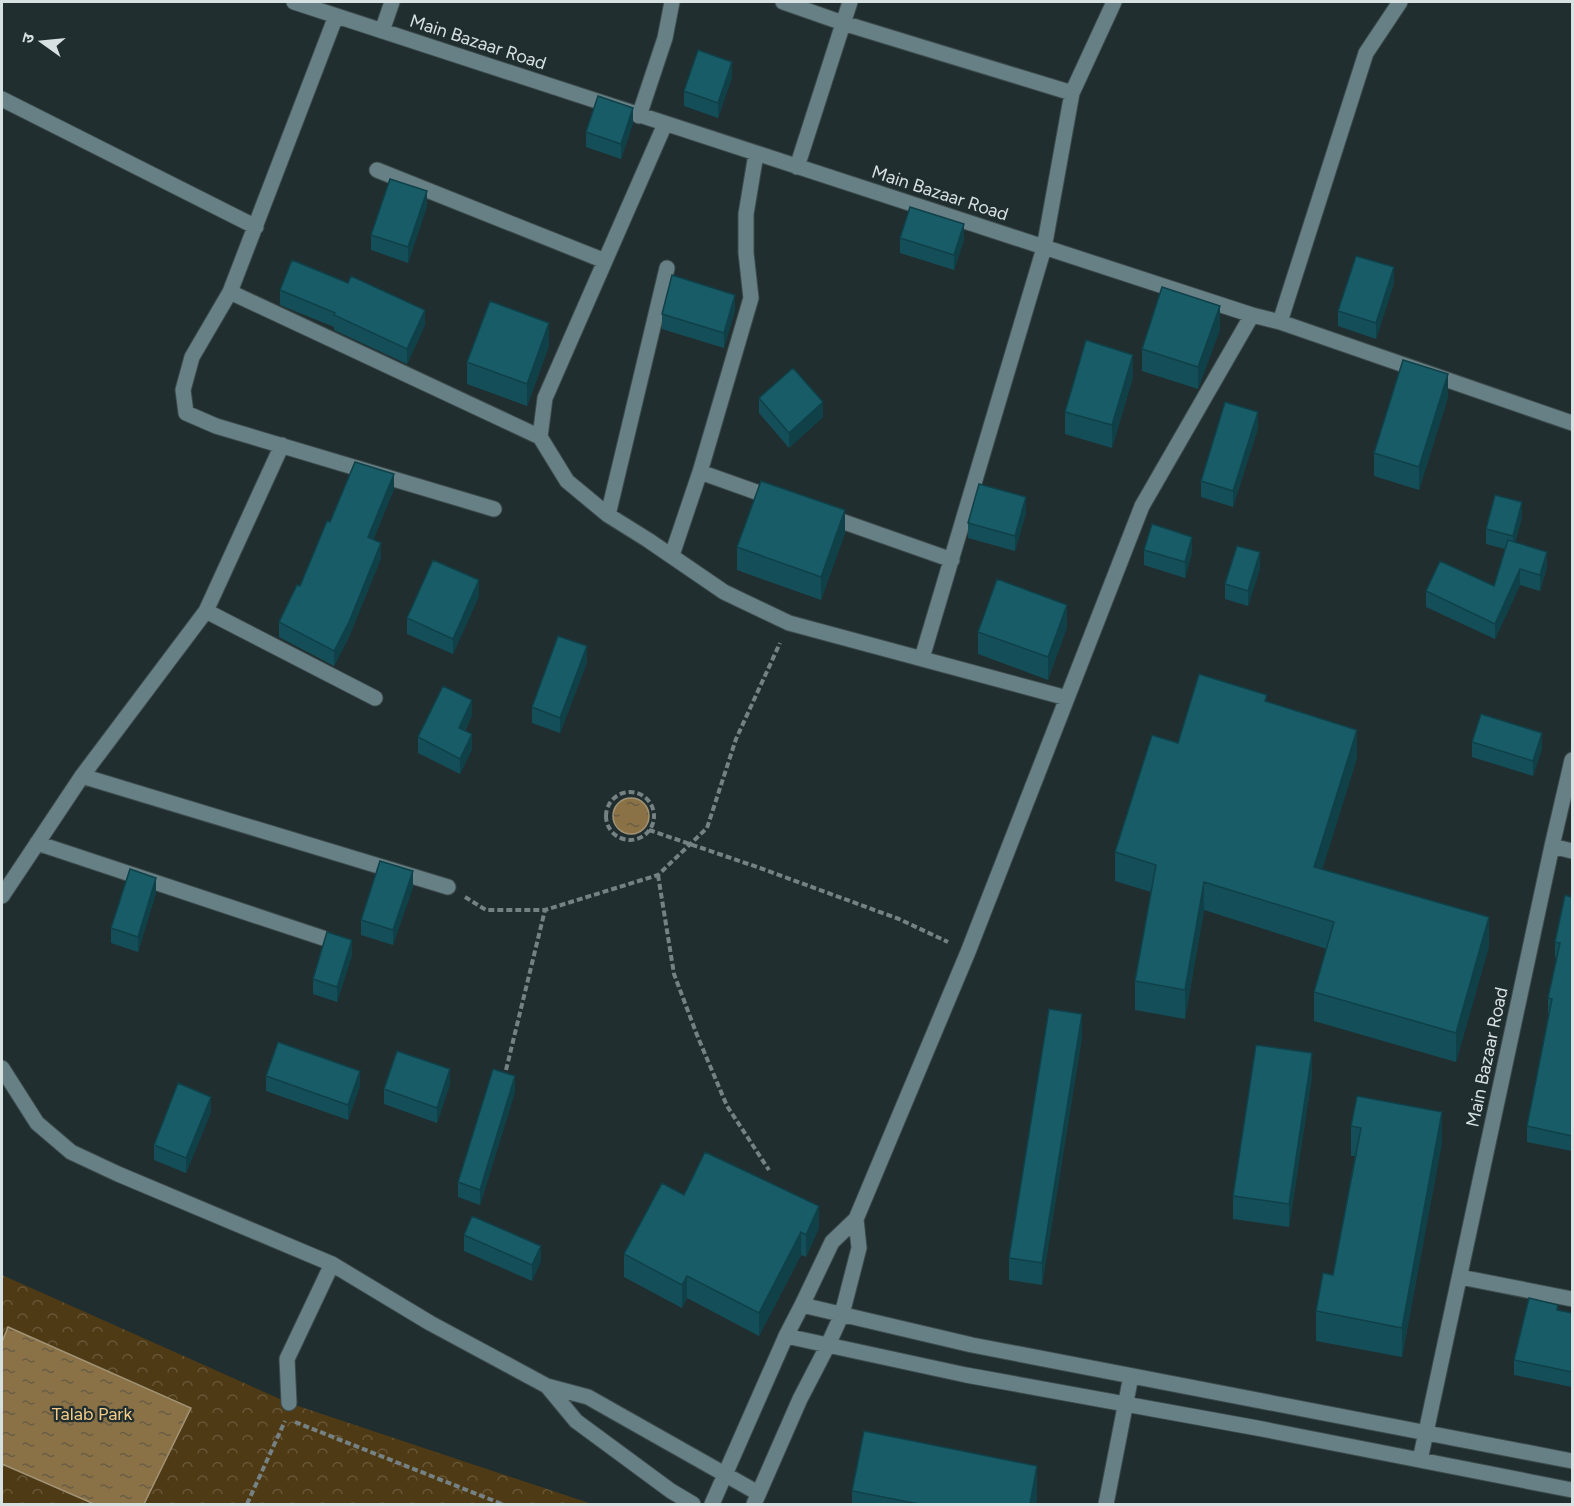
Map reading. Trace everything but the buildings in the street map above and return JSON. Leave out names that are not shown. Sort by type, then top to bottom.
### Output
[{"type":"street","name":"Main Bazaar Road","points":[[294,2],[1044,248],[1280,322],[1572,423]]},
{"type":"street","points":[[382,31],[392,2]]},
{"type":"street","points":[[639,116],[665,38],[672,2]]},
{"type":"street","points":[[783,2],[843,23],[1072,93]]},
{"type":"street","points":[[797,167],[850,2]]},
{"type":"street","points":[[922,658],[1044,248],[1072,93],[1114,2]]},
{"type":"street","points":[[1280,322],[1366,53],[1400,2]]},
{"type":"street","points":[[336,16],[230,291],[192,357],[183,390],[186,413],[216,426],[494,509]]},
{"type":"street","points":[[2,99],[256,227]]},
{"type":"street","points":[[540,437],[545,398],[665,124]]},
{"type":"street","points":[[672,555],[700,472],[751,298],[746,254],[746,214],[756,154]]},
{"type":"street","points":[[377,170],[605,261]]},
{"type":"street","points":[[608,516],[667,268]]},
{"type":"street","points":[[230,291],[540,437],[567,481],[608,516],[672,555],[724,592],[789,623],[1067,698]]},
{"type":"street","points":[[712,1504],[786,1336],[832,1242],[856,1219],[968,952],[1142,506],[1252,315]]},
{"type":"street","points":[[2,896],[82,776],[206,612],[282,445]]},
{"type":"street","points":[[700,472],[788,503]]},
{"type":"street","points":[[809,510],[952,560]]},
{"type":"street","points":[[206,612],[375,698]]},
{"type":"street","name":"Main Bazaar Road","points":[[1420,1460],[1572,759]]},
{"type":"street","points":[[82,776],[448,887]]},
{"type":"street","points":[[37,843],[323,938]]},
{"type":"street","points":[[1552,846],[1572,851]]},
{"type":"street","points":[[2,1068],[37,1123],[71,1152],[332,1264],[430,1323],[547,1386],[588,1397],[724,1474],[756,1499],[800,1399],[842,1314],[859,1248],[856,1219]]},
{"type":"street","points":[[289,1403],[287,1359],[332,1264]]},
{"type":"street","points":[[1460,1277],[1572,1299]]},
{"type":"street","points":[[802,1305],[972,1346],[1572,1461]]},
{"type":"street","points":[[786,1336],[966,1376],[1126,1404],[1572,1490]]},
{"type":"street","points":[[1106,1504],[1131,1376]]},
{"type":"street","points":[[547,1386],[576,1421],[671,1491],[693,1504]]},
{"type":"path","points":[[448,887],[486,910],[545,910],[658,875],[707,828],[736,739],[789,623]]},
{"type":"path","points":[[640,793],[652,804],[654,822],[649,830],[643,838],[622,840],[608,829],[607,807],[618,794],[640,793]]},
{"type":"path","points":[[649,830],[691,843],[899,919],[968,952]]},
{"type":"path","points":[[658,875],[674,974],[727,1106],[769,1170]]},
{"type":"path","points":[[506,1070],[545,910]]},
{"type":"path","points":[[247,1504],[286,1419],[502,1504]]},
{"type":"green space","name":"Talab Park","points":[[2,1275],[289,1403],[592,1504],[2,1504]]},
{"type":"water","points":[[631,798],[643,804],[649,816],[643,828],[631,834],[619,828],[613,816],[619,804]]},
{"type":"water","points":[[8,1327],[191,1408],[144,1504],[94,1504],[2,1464],[2,1342]]}]
